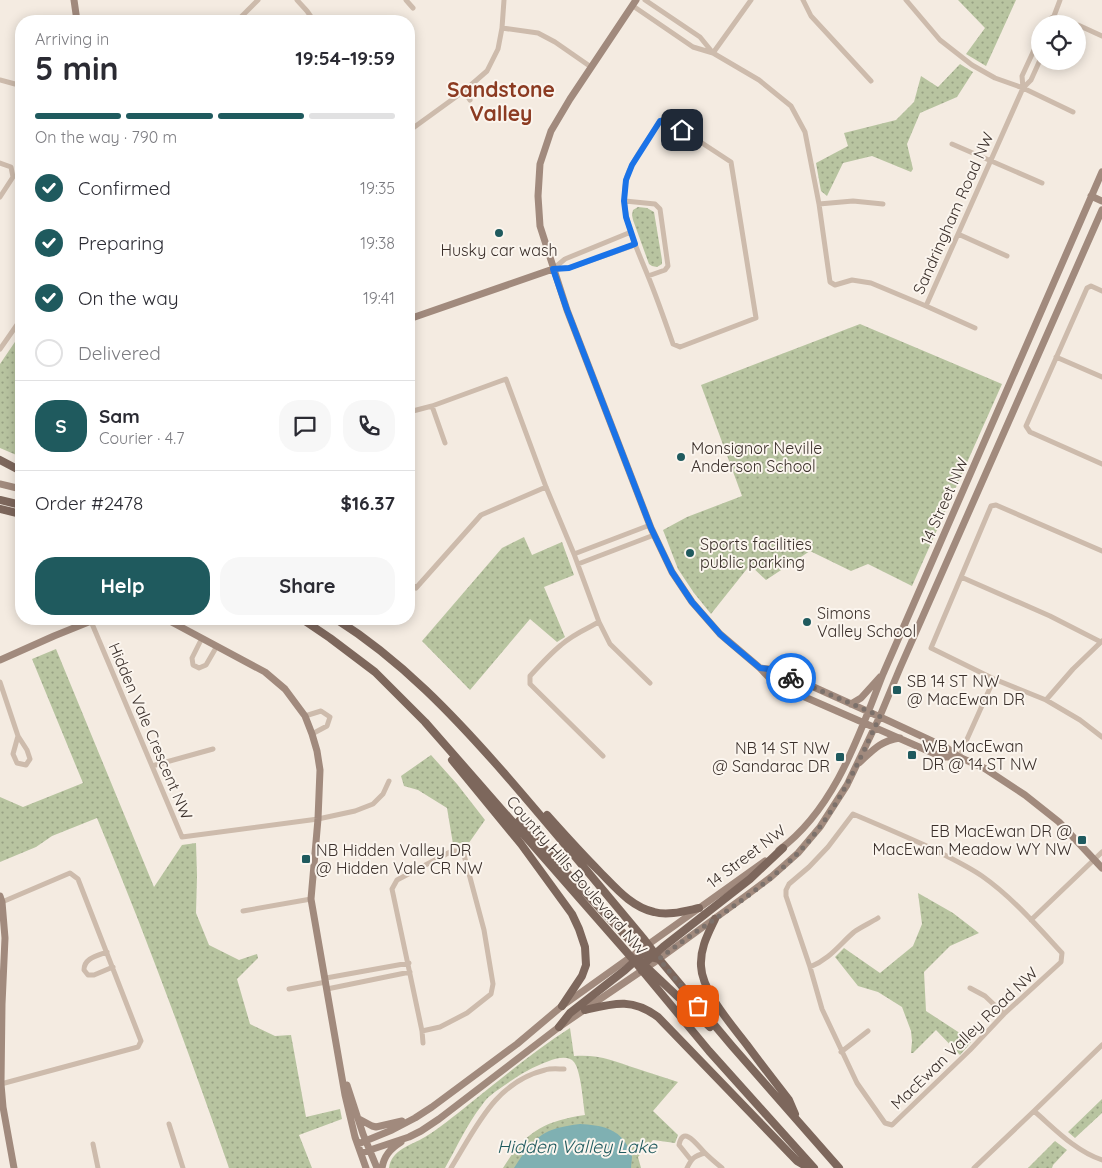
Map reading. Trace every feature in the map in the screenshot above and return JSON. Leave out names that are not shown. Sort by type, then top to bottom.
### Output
[{"type":"main road","points":[[0,460],[15,468]]},
{"type":"main road","points":[[0,500],[15,504]]},
{"type":"main road","points":[[0,509],[15,513]]},
{"type":"main road","points":[[311,625],[375,672],[458,752],[538,843],[644,956],[645,967],[732,1046]]},
{"type":"main road","name":"Country Hills Boulevard NW","points":[[345,625],[400,667],[442,705],[526,798],[648,944],[644,956],[645,967],[709,1051],[814,1168]]},
{"type":"main road","points":[[425,722],[451,758],[521,844],[572,914],[583,940],[586,965],[578,982],[562,1006]]},
{"type":"main road","points":[[526,798],[539,807],[622,894],[646,910],[655,913],[672,913],[699,908]]},
{"type":"main road","points":[[559,1027],[570,1013],[644,956],[750,879],[783,848]]},
{"type":"main road","points":[[715,919],[703,945],[701,967],[703,976],[713,999],[789,1100],[797,1121]]},
{"type":"main road","name":"Country Hills Boulevard NW","points":[[644,956],[732,1046],[839,1168]]},
{"type":"main road","points":[[585,1010],[609,1004],[623,1003],[650,1011],[798,1161],[809,1168]]},
{"type":"street","points":[[76,0],[77,15]]},
{"type":"street","points":[[243,15],[258,0]]},
{"type":"street","points":[[297,0],[310,15]]},
{"type":"street","points":[[406,0],[413,8]]},
{"type":"street","points":[[415,127],[464,91],[487,71],[498,49],[504,0]]},
{"type":"street","name":"Sandringham Road NW","points":[[645,0],[700,36],[713,53]]},
{"type":"street","points":[[713,53],[751,0]]},
{"type":"street","points":[[803,0],[811,16],[871,81]]},
{"type":"street","points":[[906,0],[940,40],[972,64],[995,78],[1023,88],[1073,112]]},
{"type":"street","points":[[1054,15],[1060,0]]},
{"type":"street","points":[[635,3],[570,99],[552,131],[540,164],[538,196],[540,226],[567,310],[654,535],[672,572],[692,602],[720,634],[760,668],[775,684],[942,757],[959,757]]},
{"type":"street","name":"Sandringham Road NW","points":[[635,3],[693,46],[713,53],[759,80],[791,106],[805,132],[830,282],[835,285],[852,280],[871,283],[926,306],[1023,88],[1031,80],[1036,70]]},
{"type":"street","points":[[502,28],[538,33],[555,42],[591,67]]},
{"type":"street","points":[[1086,29],[1102,36]]},
{"type":"street","name":"Sandringham Road NW","points":[[1023,88],[1022,76],[1031,56]]},
{"type":"street","points":[[0,80],[15,84]]},
{"type":"street","points":[[464,91],[470,100]]},
{"type":"street","points":[[666,120],[731,162],[756,318],[680,347],[673,344],[631,232],[626,217],[624,201],[626,180],[632,165],[660,121],[666,120]]},
{"type":"street","points":[[952,144],[1042,183]]},
{"type":"street","points":[[0,163],[12,167],[13,177],[0,197]]},
{"type":"street","name":"14 Street NW","points":[[644,956],[648,944],[783,848],[804,827],[838,780],[1091,196],[1099,187],[1102,172]]},
{"type":"street","points":[[1091,196],[1102,201]]},
{"type":"street","points":[[624,201],[655,204],[660,209],[668,266],[665,270],[648,276]]},
{"type":"street","points":[[818,204],[853,201],[883,204]]},
{"type":"street","name":"14 Street NW","points":[[358,1144],[415,1118],[516,1044],[562,1006],[644,956],[715,919],[771,877],[798,853],[820,827],[847,785],[875,728],[1102,210]]},
{"type":"street","points":[[1091,234],[1102,223]]},
{"type":"street","points":[[553,269],[565,259],[631,232]]},
{"type":"street","points":[[958,234],[1007,256]]},
{"type":"street","points":[[415,317],[553,269],[569,268],[635,244]]},
{"type":"street","points":[[1102,291],[1091,286],[1087,288],[1026,426],[1030,432],[1102,464]]},
{"type":"street","points":[[926,306],[975,328]]},
{"type":"street","points":[[0,349],[15,327]]},
{"type":"street","points":[[1056,357],[1102,377]]},
{"type":"street","points":[[415,410],[506,379],[599,622],[610,644],[650,683]]},
{"type":"street","points":[[432,406],[446,443]]},
{"type":"street","points":[[0,484],[15,488]]},
{"type":"street","points":[[415,587],[481,515],[546,487]]},
{"type":"street","points":[[1102,551],[996,505],[991,506],[930,648],[994,679],[1046,700],[1080,720],[1102,737]]},
{"type":"street","points":[[574,554],[650,525]]},
{"type":"street","points":[[578,564],[654,535]]},
{"type":"street","points":[[961,577],[1050,616],[1102,642],[1073,669],[1046,700]]},
{"type":"street","points":[[599,622],[562,644],[545,659],[530,676],[530,684],[603,756]]},
{"type":"street","points":[[0,660],[79,625]]},
{"type":"street","name":"Hidden Vale Crescent NW","points":[[94,625],[182,836],[318,819]]},
{"type":"street","points":[[177,625],[265,672],[285,689],[305,716],[312,734],[320,770],[312,899],[345,1095],[366,1168]]},
{"type":"street","points":[[202,638],[192,658],[193,665],[199,668],[206,665],[217,646]]},
{"type":"street","points":[[760,668],[776,670],[880,716],[984,768],[1025,795],[1059,822],[1102,868]]},
{"type":"street","points":[[851,704],[861,698],[883,674]]},
{"type":"street","points":[[959,757],[994,679]]},
{"type":"street","points":[[0,682],[18,736],[27,750],[30,760],[26,766],[16,764],[13,754],[18,736]]},
{"type":"street","points":[[305,716],[321,711],[330,717],[327,726],[312,734]]},
{"type":"street","points":[[856,766],[882,743],[900,738]]},
{"type":"street","points":[[152,766],[213,749]]},
{"type":"street","points":[[318,819],[355,812],[373,804],[384,794],[389,781]]},
{"type":"street","name":"MacEwan Valley Road NW","points":[[853,814],[961,862],[989,881],[1031,920],[1062,953],[1061,962],[1004,1014],[970,1050],[892,1125],[885,1123],[857,1083],[822,1009],[786,896],[789,884],[828,847],[853,814]]},
{"type":"street","points":[[422,1031],[440,1027],[467,1013],[491,994],[494,984],[484,930],[472,882],[464,855],[458,851],[452,851],[397,880],[392,889],[409,963],[423,1044]]},
{"type":"street","points":[[1031,920],[1102,852]]},
{"type":"street","points":[[1,1084],[138,1047],[141,1041],[78,879],[70,873],[1,899],[5,938],[1,1004],[1,1084],[2,1107],[14,1168]]},
{"type":"street","points":[[243,911],[312,899]]},
{"type":"street","points":[[810,967],[818,964],[855,932],[878,918]]},
{"type":"street","points":[[107,952],[87,961],[84,965],[84,970],[88,975],[94,975],[113,967]]},
{"type":"street","points":[[326,983],[409,963]]},
{"type":"street","points":[[382,1168],[384,1157],[394,1147],[439,1119],[559,1027],[645,967]]},
{"type":"street","points":[[289,989],[410,972]]},
{"type":"street","points":[[970,988],[985,996],[1004,1014]]},
{"type":"street","points":[[842,1052],[868,1031]]},
{"type":"street","points":[[974,1168],[1102,1045]]},
{"type":"street","points":[[341,1068],[377,1168]]},
{"type":"street","points":[[451,1168],[494,1101],[525,1076],[546,1069],[564,1069]]},
{"type":"street","points":[[1034,1111],[1083,1151],[1102,1160]]},
{"type":"street","points":[[359,1119],[376,1127],[415,1118]]},
{"type":"street","points":[[169,1124],[183,1168]]},
{"type":"street","points":[[691,1160],[679,1144],[683,1137],[688,1136],[692,1138],[722,1168]]},
{"type":"street","points":[[361,1153],[409,1137]]},
{"type":"street","points":[[93,1144],[98,1168]]},
{"type":"street","points":[[687,1168],[694,1157],[705,1152]]},
{"type":"green space","points":[[958,0],[1016,0],[986,66],[966,54],[985,28]]},
{"type":"green space","points":[[960,64],[973,72],[957,97],[920,113],[907,144],[913,169],[911,172],[872,156],[843,163],[827,196],[821,191],[816,163],[848,146],[844,133],[896,120],[914,102],[921,76],[938,87]]},
{"type":"green space","points":[[638,207],[647,208],[654,212],[662,260],[662,264],[657,267],[649,264],[633,220],[633,210]]},
{"type":"green space","points":[[860,324],[1002,384],[912,586],[868,564],[851,571],[810,551],[766,580],[750,565],[711,614],[678,569],[663,530],[687,517],[742,496],[701,385]]},
{"type":"green space","points":[[15,342],[15,454],[0,448],[0,364]]},
{"type":"green space","points":[[524,537],[532,555],[562,542],[574,575],[544,587],[565,637],[557,642],[530,619],[470,690],[422,641],[502,548]]},
{"type":"green space","points":[[56,649],[154,887],[182,845],[196,843],[196,913],[209,945],[239,960],[257,954],[258,958],[237,979],[250,1024],[275,1036],[291,1035],[306,1117],[340,1109],[342,1119],[299,1135],[312,1168],[229,1168],[166,992],[97,818],[52,836],[36,847],[0,862],[0,797],[23,807],[83,783],[32,659]]},
{"type":"green space","points":[[431,755],[485,820],[466,847],[462,843],[453,844],[447,808],[418,790],[404,786],[401,776]]},
{"type":"green space","points":[[918,893],[953,913],[979,933],[950,946],[924,972],[926,1011],[972,1041],[960,1055],[936,1030],[911,1053],[911,1031],[902,1007],[878,992],[858,986],[835,957],[844,948],[880,973],[913,946],[922,924]]},
{"type":"green space","points":[[570,1028],[574,1056],[591,1056],[606,1059],[678,1082],[653,1111],[678,1135],[675,1143],[653,1140],[638,1157],[641,1168],[503,1168],[519,1145],[537,1130],[558,1121],[585,1115],[580,1079],[576,1066],[569,1058],[562,1058],[530,1069],[489,1097],[462,1136],[445,1168],[389,1168],[394,1156],[398,1152],[436,1130]]},
{"type":"green space","points":[[1102,1099],[1102,1113],[1075,1138],[1068,1132]]},
{"type":"green space","points":[[1055,1141],[1067,1150],[1052,1168],[1028,1168]]},
{"type":"water","name":"Hidden Valley Lake","points":[[580,1124],[595,1125],[609,1129],[620,1136],[632,1156],[631,1168],[514,1168],[529,1147],[543,1134],[561,1127]]},
{"type":"way so far","points":[[698,1006],[659,959],[771,877],[798,853],[820,827],[847,785],[880,716],[791,678]]},
{"type":"place","name":"Husky car wash","points":[[499,233]]},
{"type":"place","name":"Monsignor Neville Anderson School","points":[[681,457]]},
{"type":"place","name":"Sports facilities public parking","points":[[690,553]]},
{"type":"place","name":"Simons Valley School","points":[[807,622]]},
{"type":"place","name":"SB 14 ST NW @ MacEwan DR","points":[[897,690]]},
{"type":"place","name":"WB MacEwan DR @ 14 ST NW","points":[[912,755]]},
{"type":"place","name":"NB 14 ST NW @ Sandarac DR","points":[[840,757]]},
{"type":"place","name":"EB MacEwan DR @ MacEwan Meadow WY NW","points":[[1082,840]]},
{"type":"place","name":"NB Hidden Valley DR @ Hidden Vale CR NW","points":[[306,859]]},
{"type":"district","name":"Sandstone Valley","points":[[501,101]]},
{"type":"route","points":[[682,130],[666,120],[660,121],[632,165],[626,180],[624,201],[626,217],[635,244],[569,268],[553,269],[651,528],[672,572],[692,602],[720,634],[760,668],[776,670],[791,678]]}]
